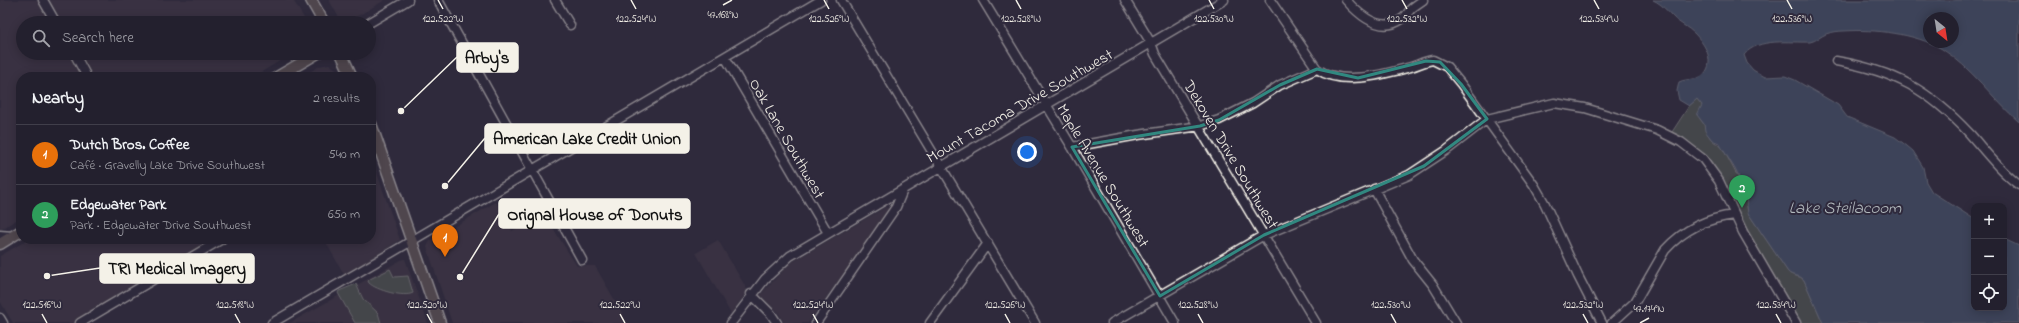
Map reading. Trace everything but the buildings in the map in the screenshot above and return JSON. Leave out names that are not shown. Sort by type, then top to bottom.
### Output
[{"type":"main road","points":[[311,0],[320,16]]},
{"type":"main road","points":[[286,72],[306,60]]},
{"type":"main road","points":[[344,60],[350,72]]},
{"type":"main road","points":[[376,152],[412,242],[440,323]]},
{"type":"main road","points":[[0,244],[16,235]]},
{"type":"street","points":[[43,0],[52,16]]},
{"type":"street","points":[[376,19],[408,0]]},
{"type":"street","points":[[438,0],[582,260]]},
{"type":"street","points":[[555,0],[570,25]]},
{"type":"street","points":[[272,323],[821,0]]},
{"type":"street","points":[[841,0],[1035,323]]},
{"type":"street","name":"Maple Avenue Southwest","points":[[983,0],[1072,147],[1175,323]]},
{"type":"street","name":"Dekoven Drive Southwest","points":[[1125,0],[1151,43],[1155,54],[1200,126],[1316,323]]},
{"type":"street","name":"Mount Tacoma Drive Southwest","points":[[731,323],[765,279],[790,256],[941,166],[1047,106],[1224,0]]},
{"type":"street","points":[[1270,0],[1317,69],[1335,76],[1358,78],[1408,68],[1426,61],[1436,60],[1447,67],[1518,160],[1545,204],[1578,276],[1602,323]]},
{"type":"street","points":[[1346,0],[1354,10],[1368,20],[1378,24],[1392,24],[1403,18],[1410,10],[1423,0]]},
{"type":"street","name":"Oak Lane Southwest","points":[[725,57],[828,233]]},
{"type":"street","points":[[78,60],[84,72]]},
{"type":"street","points":[[1836,61],[1874,69],[1895,76],[1920,91],[1955,119],[2019,185]]},
{"type":"street","points":[[1072,147],[1200,126],[1236,112],[1280,85],[1317,69]]},
{"type":"street","points":[[1112,323],[1264,235],[1399,179],[1424,166],[1487,119],[1539,106],[1558,103],[1585,108],[1657,130],[1681,142],[1708,166],[1719,181],[1733,207],[1735,215],[1796,323]]},
{"type":"street","points":[[1374,189],[1413,260],[1433,285],[1456,323]]},
{"type":"street","points":[[816,323],[896,207],[903,190]]},
{"type":"street","points":[[1612,323],[1635,302],[1665,250],[1672,243],[1689,230],[1707,220],[1735,215]]},
{"type":"street","points":[[0,235],[16,234]]},
{"type":"street","points":[[80,323],[214,244]]},
{"type":"street","points":[[930,323],[988,244]]},
{"type":"street","points":[[752,294],[778,323]]},
{"type":"street","points":[[0,318],[3,323]]},
{"type":"highlighted area","points":[[1426,61],[1440,62],[1461,84],[1487,119],[1424,166],[1264,235],[1160,296],[1072,147],[1200,126],[1219,120],[1280,85],[1317,69],[1358,78]]},
{"type":"shaded area","points":[[0,0],[293,0],[303,16],[16,16],[16,60],[281,60],[261,72],[16,72],[16,220],[0,230]]},
{"type":"shaded area","points":[[329,0],[385,0],[358,16],[338,16]]},
{"type":"shaded area","points":[[329,64],[338,72],[310,72],[320,66]]},
{"type":"shaded area","points":[[376,170],[400,240],[345,276],[327,244],[376,244]]},
{"type":"shaded area","points":[[496,202],[512,231],[543,213],[577,266],[595,266],[628,323],[452,323],[427,247],[430,241]]},
{"type":"shaded area","points":[[886,207],[889,209],[888,212],[808,323],[784,323],[778,312],[760,295],[790,263]]},
{"type":"shaded area","points":[[718,240],[748,291],[731,314],[696,253]]},
{"type":"shaded area","points":[[20,244],[208,244],[74,323],[13,323],[0,301],[0,256]]},
{"type":"shaded area","points":[[405,259],[428,323],[290,323],[401,260]]},
{"type":"green space","points":[[1697,99],[1702,105],[1700,119],[1704,124],[1710,138],[1721,146],[1745,190],[1748,213],[1788,272],[1804,280],[1823,323],[1800,323],[1795,311],[1743,223],[1722,178],[1706,155],[1672,132],[1689,106]]},
{"type":"green space","points":[[390,269],[394,277],[408,276],[413,293],[403,295],[397,294],[378,288],[369,283],[368,281],[370,279]]},
{"type":"green space","points":[[356,284],[363,299],[378,313],[381,323],[355,323],[338,293],[339,291]]},
{"type":"water","name":"Lake Steilacoom","points":[[1653,0],[2019,0],[2019,122],[1963,65],[1953,56],[1940,48],[1959,48],[1959,12],[1923,12],[1923,41],[1894,33],[1837,31],[1826,34],[1810,42],[1766,43],[1750,49],[1744,55],[1747,63],[1753,70],[1765,77],[1785,76],[1795,80],[1838,105],[1847,117],[1895,137],[1913,151],[1923,167],[1926,182],[1932,192],[1971,217],[1971,311],[2007,311],[2007,240],[2019,246],[2019,323],[1823,323],[1804,280],[1788,272],[1748,213],[1745,190],[1735,169],[1719,143],[1712,140],[1705,131],[1704,124],[1697,115],[1702,105],[1697,99],[1689,106],[1679,100],[1677,91],[1679,82],[1696,79],[1702,76],[1709,64],[1709,58],[1705,47],[1694,33],[1676,20]]},
{"type":"place","name":"Arby's","points":[[401,111]]},
{"type":"place","name":"American Lake Credit Union","points":[[445,186]]},
{"type":"place","name":"Edgewater Park","points":[[1742,208]]},
{"type":"place","name":"Dutch Bros. Coffee","points":[[445,257]]},
{"type":"place","name":"TRI Medical Imagery","points":[[47,276]]},
{"type":"place","name":"Orignal House of Donuts","points":[[460,277]]}]
